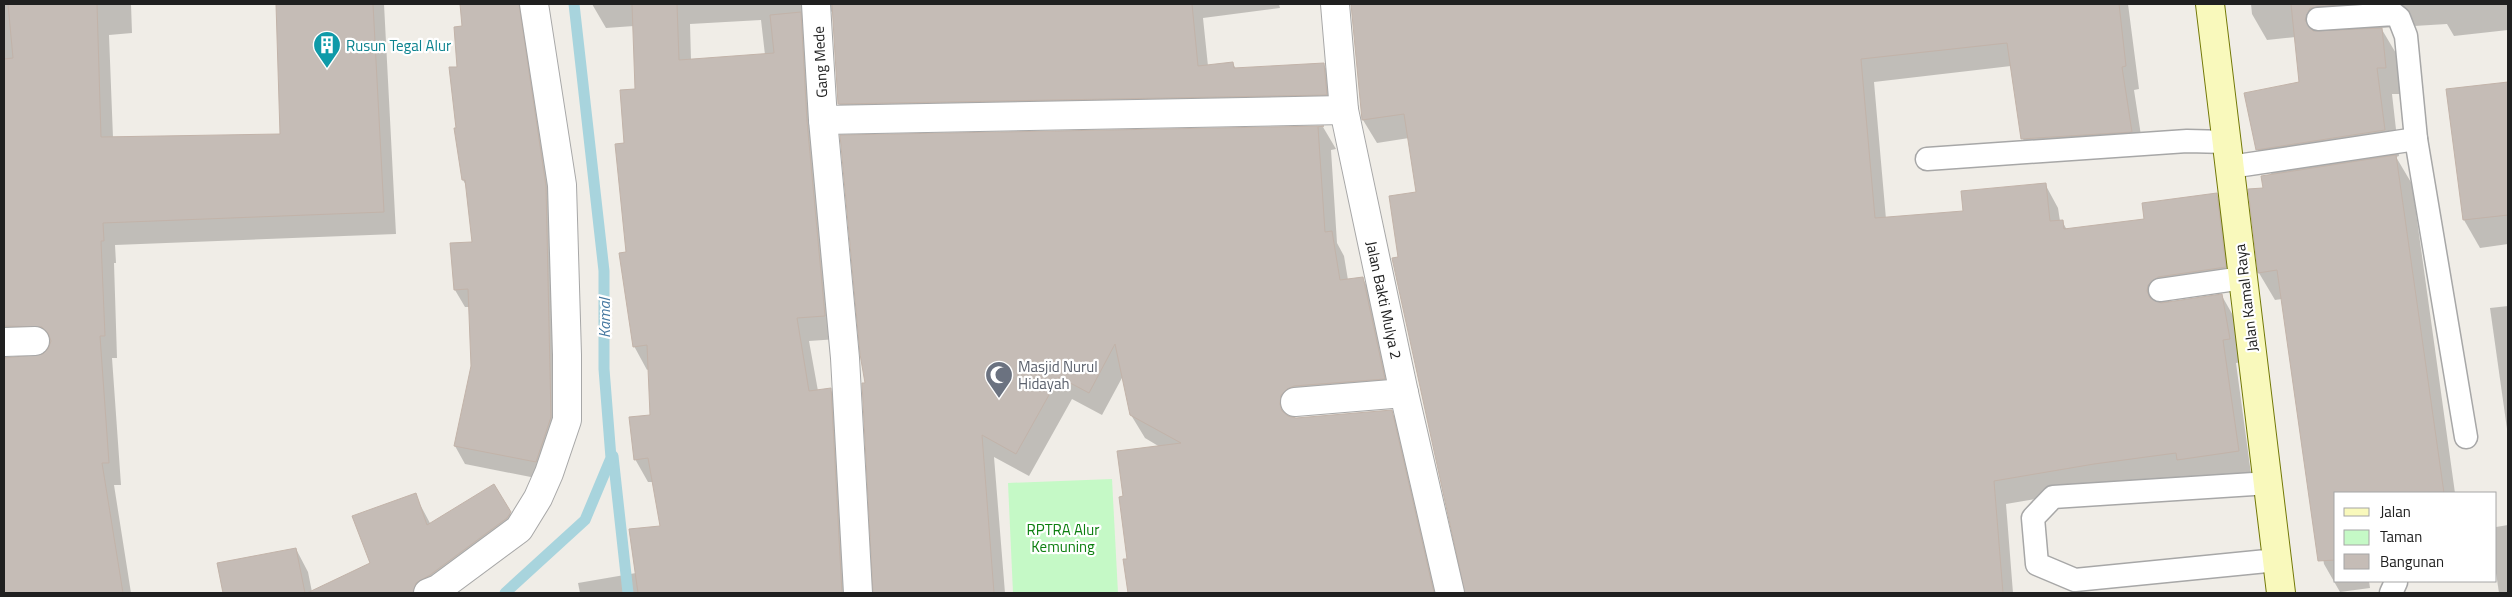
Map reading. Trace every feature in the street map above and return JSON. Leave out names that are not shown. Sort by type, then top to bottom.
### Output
[{"type":"main road","name":"Jalan Kamal Raya","points":[[2210,4],[2281,593]]},
{"type":"street","points":[[428,593],[438,589],[519,529],[538,498],[550,473],[567,420],[562,185],[534,4]]},
{"type":"street","name":"Gang Mede","points":[[816,4],[823,120],[845,358],[858,593]]},
{"type":"street","name":"Jalan Bakti Mulya 2","points":[[1335,4],[1344,110],[1404,393],[1450,593]]},
{"type":"street","points":[[823,120],[1344,110]]},
{"type":"street","points":[[4,342],[35,341]]},
{"type":"street","points":[[1295,402],[1404,393]]},
{"type":"lane","points":[[2318,19],[2394,14],[2399,18],[2406,36],[2416,139],[2466,437]]},
{"type":"lane","points":[[1927,159],[2187,142],[2228,154],[2416,139]]},
{"type":"lane","points":[[2160,290],[2243,278]]},
{"type":"lane","points":[[2269,483],[2052,497],[2033,518],[2038,564],[2075,580],[2278,560]]},
{"type":"green space","name":"RPTRA Alur Kemuning","points":[[1112,479],[1118,593],[1013,593],[1008,483]]},
{"type":"building","points":[[8,4],[97,4],[101,137],[280,134],[276,4],[373,4],[384,212],[103,223],[104,241],[101,241],[105,336],[100,336],[109,463],[102,463],[123,593],[4,593],[4,358],[43,354],[48,349],[51,341],[48,333],[42,327],[4,326],[4,59],[13,58]]},
{"type":"building","points":[[460,4],[519,4],[546,186],[551,417],[536,462],[454,446],[471,366],[468,289],[454,290],[450,243],[472,242],[465,180],[462,180],[454,128],[456,128],[449,67],[457,67],[454,27],[462,26]]},
{"type":"building","points":[[632,4],[677,4],[679,60],[774,53],[770,15],[801,12],[807,121],[825,316],[797,318],[809,391],[831,388],[842,593],[638,593],[629,529],[660,526],[648,458],[634,460],[629,417],[650,415],[647,345],[633,347],[619,253],[626,252],[615,144],[624,143],[620,90],[635,89]]},
{"type":"building","points":[[832,4],[1192,4],[1198,66],[1233,62],[1234,68],[1324,63],[1327,95],[838,104]]},
{"type":"building","points":[[1351,4],[2119,4],[2126,66],[2122,67],[2132,132],[2021,139],[2007,43],[1861,59],[1875,218],[1963,211],[1961,191],[2046,183],[2050,221],[2063,220],[2064,229],[2144,219],[2142,203],[2217,193],[2226,267],[2158,277],[2148,285],[2147,291],[2150,298],[2161,303],[2222,294],[2230,339],[2223,340],[2239,451],[2177,460],[2176,453],[2094,464],[1994,481],[2003,593],[1465,593],[1392,258],[1398,257],[1389,196],[1416,192],[1404,114],[1362,120]]},
{"type":"building","points":[[2291,4],[2350,4],[2310,8],[2305,20],[2313,31],[2382,28],[2386,68],[2377,68],[2385,130],[2256,150],[2244,93],[2299,82]]},
{"type":"building","points":[[2508,82],[2508,215],[2463,220],[2446,89]]},
{"type":"building","points":[[1324,126],[1318,127],[1325,232],[1332,231],[1340,280],[1363,277],[1385,379],[1294,386],[1287,389],[1281,395],[1280,404],[1282,411],[1288,416],[1296,418],[1392,410],[1434,593],[1128,593],[1123,559],[1127,559],[1119,497],[1123,496],[1117,451],[1181,443],[1130,415],[1115,344],[1089,393],[1059,377],[1016,454],[982,435],[994,593],[873,593],[862,383],[865,383],[860,354],[840,135]]},
{"type":"building","points":[[2396,155],[2444,492],[2334,492],[2334,560],[2318,561],[2277,270],[2258,273],[2248,189],[2263,188],[2261,176]]},
{"type":"building","points":[[494,484],[511,512],[507,518],[430,575],[416,583],[413,593],[307,593],[370,563],[352,516],[416,493],[427,525]]},
{"type":"building","points":[[296,548],[305,593],[223,593],[217,563]]},
{"type":"waterway","name":"Kamal","points":[[505,593],[585,520],[611,458],[604,369],[604,271],[574,4]]},
{"type":"waterway","points":[[613,456],[628,593]]},
{"type":"place","name":"Rusun Tegal Alur","points":[[327,69]]},
{"type":"place","name":"Masjid Nurul Hidayah","points":[[999,399]]}]
